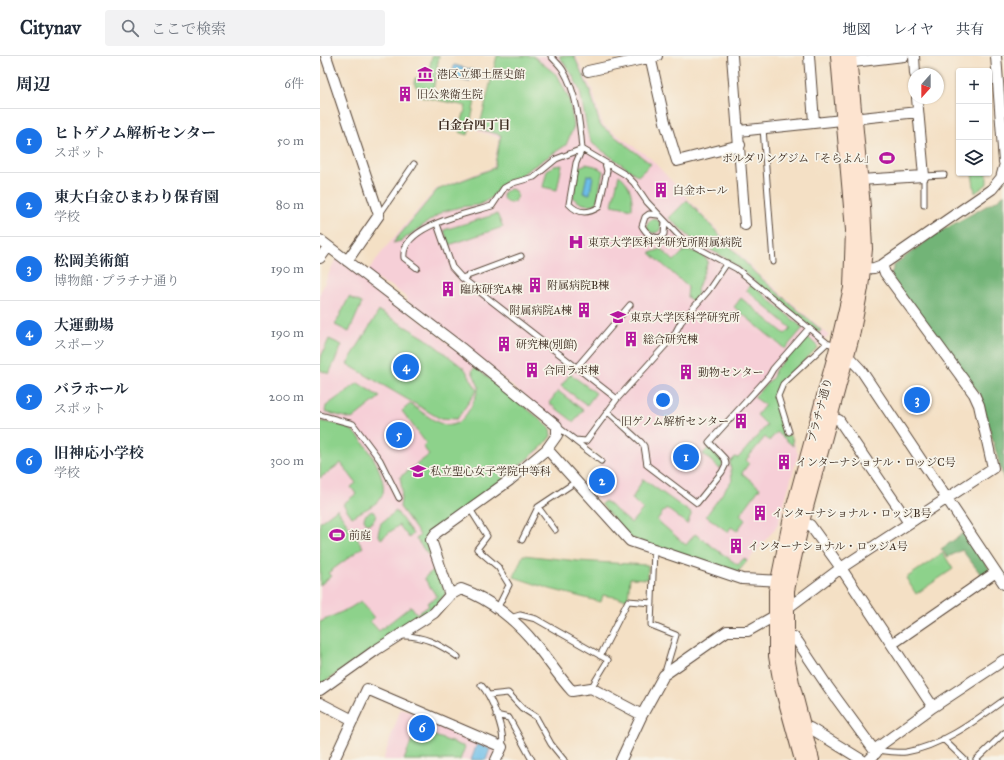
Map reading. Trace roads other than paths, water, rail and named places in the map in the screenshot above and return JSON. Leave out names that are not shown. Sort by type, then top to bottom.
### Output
[{"type":"main road","name":"プラチナ通り","points":[[802,760],[777,663],[780,612],[782,582],[791,517],[837,349],[859,302],[858,269],[852,216],[849,118],[844,60]]},
{"type":"main road","name":"プラチナ通り","points":[[849,118],[860,180],[864,230],[858,269]]},
{"type":"main road","name":"プラチナ通り","points":[[782,582],[802,522],[831,418],[837,349]]},
{"type":"main road","name":"プラチナ通り","points":[[780,612],[786,636],[792,683],[812,760]]},
{"type":"street","points":[[326,56],[379,216],[347,261]]},
{"type":"street","points":[[732,56],[740,145],[744,225]]},
{"type":"street","points":[[809,56],[814,122]]},
{"type":"street","points":[[844,60],[904,56]]},
{"type":"street","points":[[914,56],[915,68]]},
{"type":"street","points":[[996,56],[1004,162]]},
{"type":"street","points":[[588,72],[652,57],[665,122],[677,161],[740,145]]},
{"type":"street","points":[[860,180],[924,176],[917,104]]},
{"type":"street","points":[[739,131],[849,118],[918,112]]},
{"type":"street","points":[[858,269],[882,264],[992,189],[1002,178],[1004,167]]},
{"type":"street","points":[[320,258],[324,244],[461,348],[557,426],[557,435],[547,449],[510,480],[436,533],[431,540],[450,595]]},
{"type":"street","points":[[621,760],[642,715],[664,675],[727,631],[748,631],[780,612],[841,568],[993,468],[979,404],[974,394],[885,273],[882,264]]},
{"type":"street","points":[[837,349],[861,370],[1004,584]]},
{"type":"street","points":[[831,418],[839,420],[908,524]]},
{"type":"street","points":[[547,449],[630,541],[742,579],[782,582]]},
{"type":"street","points":[[802,522],[810,526],[841,568],[933,707]]},
{"type":"street","points":[[892,644],[996,572]]},
{"type":"street","points":[[320,690],[398,636],[434,614],[450,595],[461,589],[477,595],[510,618],[535,643],[556,670],[561,680],[572,691],[591,688],[642,715]]},
{"type":"street","points":[[786,636],[794,636],[828,687],[876,753],[868,760]]},
{"type":"street","points":[[874,750],[933,707],[1004,660]]},
{"type":"street","points":[[334,760],[367,689],[502,747],[496,760]]},
{"type":"street","points":[[320,703],[353,720]]},
{"type":"street","points":[[804,728],[810,728],[862,760]]},
{"type":"lane","points":[[551,56],[563,70],[570,85],[575,101],[582,149],[576,163],[569,204],[573,208],[585,212],[592,212],[599,207],[607,171],[605,163]]},
{"type":"lane","points":[[763,128],[773,262]]},
{"type":"lane","points":[[582,149],[626,175],[659,215],[683,240],[727,263],[837,349],[782,384],[778,396],[789,432]]},
{"type":"lane","points":[[417,268],[404,258],[404,251],[412,239],[437,224],[461,213],[492,206],[504,188],[513,183],[534,177],[556,159],[582,149]]},
{"type":"lane","points":[[379,216],[414,164]]},
{"type":"lane","points":[[924,205],[924,176],[944,175]]},
{"type":"lane","points":[[659,215],[649,214],[644,217],[642,226],[644,231],[656,238],[660,238],[664,234],[665,221]]},
{"type":"lane","points":[[437,224],[452,267],[462,278],[617,399]]},
{"type":"lane","points":[[462,278],[521,256]]},
{"type":"lane","points":[[574,440],[586,441],[617,399],[673,337],[681,322],[708,291],[727,263]]},
{"type":"lane","points":[[576,368],[630,304]]},
{"type":"lane","points":[[608,412],[644,446],[647,465],[697,504],[722,472],[726,464],[725,459],[709,442],[770,376],[773,369],[809,328]]},
{"type":"lane","points":[[320,415],[353,424],[380,460],[399,498]]},
{"type":"lane","points":[[557,426],[601,461]]},
{"type":"lane","points":[[522,540],[538,507],[577,481]]},
{"type":"lane","points":[[538,507],[555,530]]},
{"type":"lane","points":[[470,509],[487,536],[477,549],[498,567],[509,585],[498,609]]},
{"type":"lane","points":[[654,550],[651,625],[676,635],[664,675]]},
{"type":"lane","points":[[600,656],[628,601],[652,603]]},
{"type":"lane","points":[[510,618],[520,615],[536,619],[608,660],[591,688]]},
{"type":"lane","points":[[398,636],[418,637],[428,640],[458,657]]},
{"type":"lane","points":[[481,685],[489,695],[496,715],[502,734],[502,747]]},
{"type":"lane","points":[[489,695],[508,693],[522,708],[536,717],[551,744],[564,760]]},
{"type":"lane","points":[[874,750],[905,752],[931,744],[944,739],[1004,700]]},
{"type":"lane","points":[[496,715],[509,718],[532,760]]},
{"type":"lane","points":[[976,760],[1004,733]]},
{"type":"lane","points":[[944,739],[965,760]]},
{"type":"water","points":[[454,65],[473,70],[470,82],[452,78]]},
{"type":"water","points":[[587,175],[593,176],[590,194],[583,193]]},
{"type":"water","points":[[477,744],[490,749],[486,760],[471,760]]},
{"type":"place","name":"港区立郷土歴史館","points":[[425,74]]},
{"type":"place","name":"旧公衆衛生院","points":[[405,94]]},
{"type":"place","name":"ボルダリングジム「そらよん」","points":[[887,158]]},
{"type":"place","name":"白金ホール","points":[[661,190]]},
{"type":"place","name":"東京大学医科学研究所附属病院","points":[[576,242]]},
{"type":"place","name":"附属病院B棟","points":[[535,285]]},
{"type":"place","name":"臨床研究A棟","points":[[448,289]]},
{"type":"place","name":"附属病院A棟","points":[[584,310]]},
{"type":"place","name":"東京大学医科学研究所","points":[[618,317]]},
{"type":"place","name":"総合研究棟","points":[[631,339]]},
{"type":"place","name":"研究棟(別館)","points":[[504,344]]},
{"type":"place","name":"大運動場","points":[[406,367]]},
{"type":"place","name":"合同ラボ棟","points":[[532,370]]},
{"type":"place","name":"動物センター","points":[[686,372]]},
{"type":"place","name":"松岡美術館","points":[[917,400]]},
{"type":"place","name":"旧ゲノム解析センター","points":[[741,421]]},
{"type":"place","name":"バラホール","points":[[399,435]]},
{"type":"place","name":"ヒトゲノム解析センター","points":[[686,457]]},
{"type":"place","name":"インターナショナル・ロッジC号","points":[[784,462]]},
{"type":"place","name":"私立聖心女子学院中等科","points":[[418,471]]},
{"type":"place","name":"東大白金ひまわり保育園","points":[[602,481]]},
{"type":"place","name":"インターナショナル・ロッジB号","points":[[760,513]]},
{"type":"place","name":"前庭","points":[[337,535]]},
{"type":"place","name":"インターナショナル・ロッジA号","points":[[736,546]]},
{"type":"place","name":"旧神応小学校","points":[[422,728]]},
{"type":"district","name":"白金台四丁目","points":[[474,125]]}]
